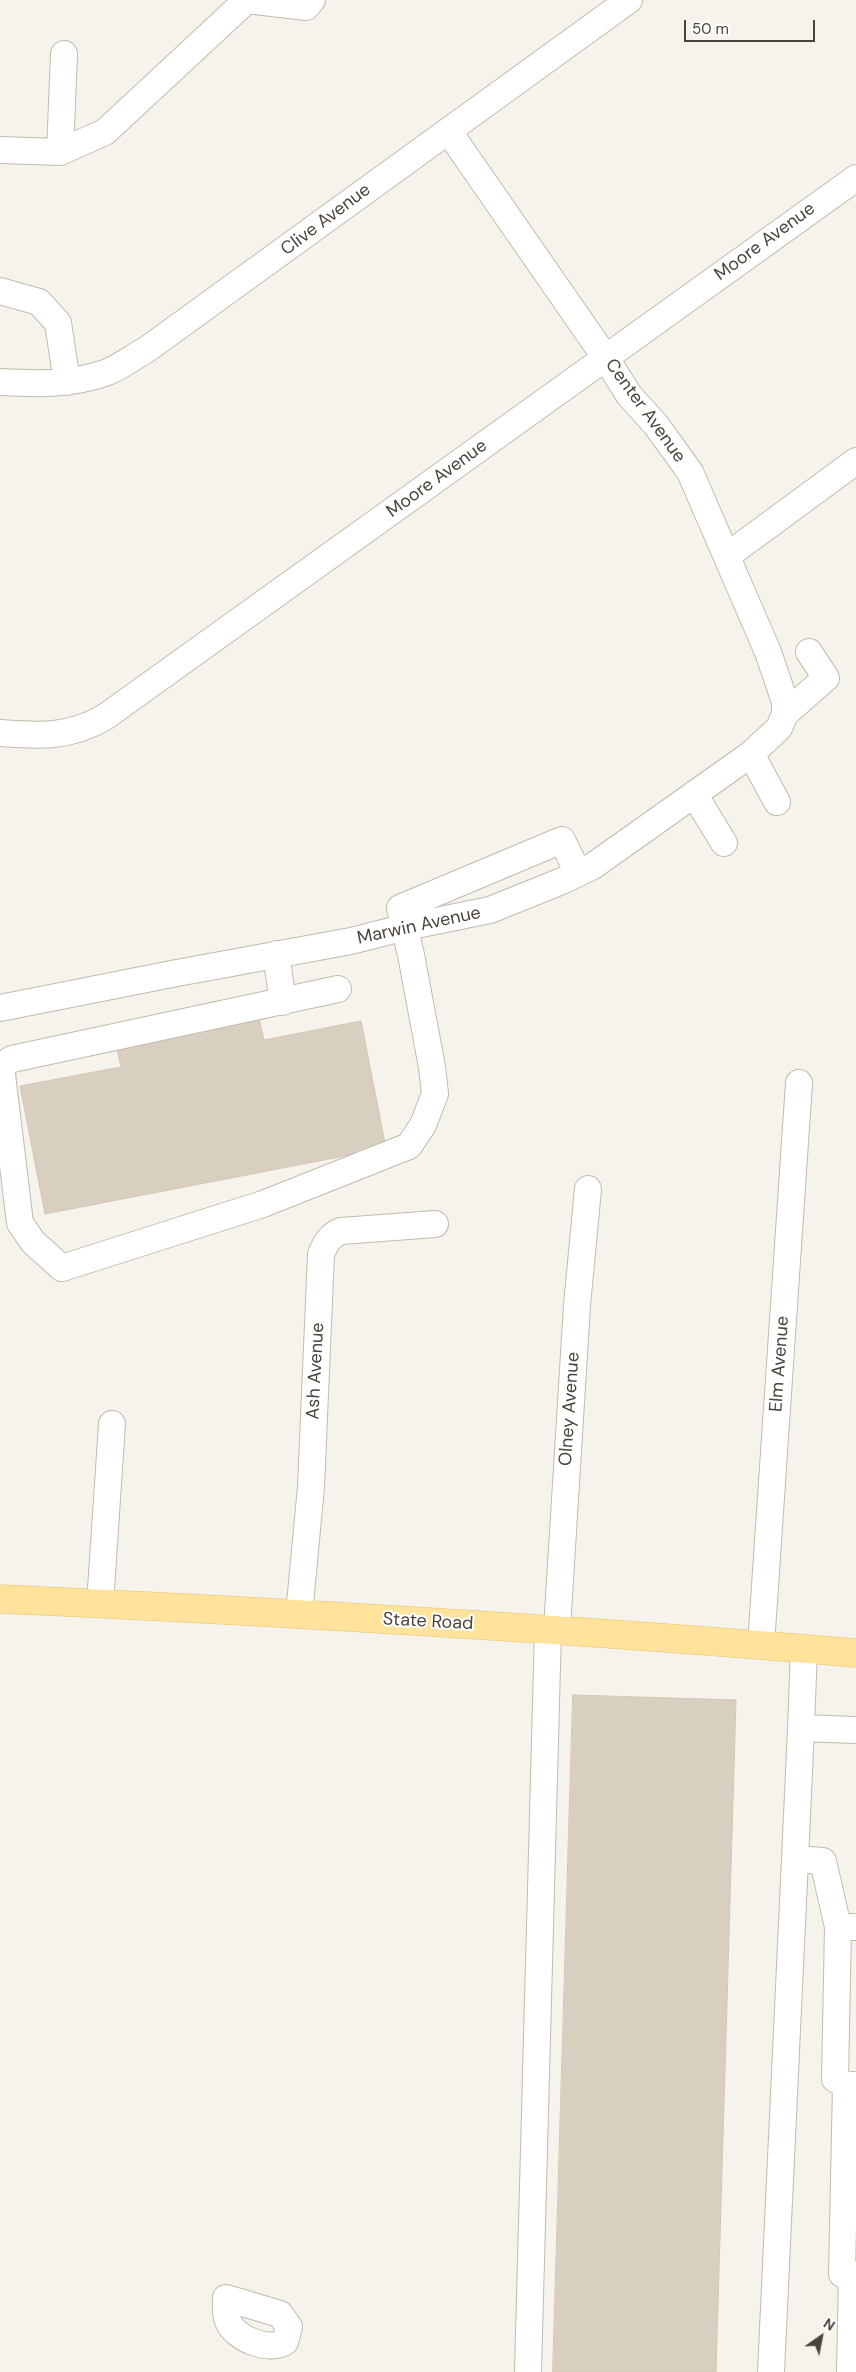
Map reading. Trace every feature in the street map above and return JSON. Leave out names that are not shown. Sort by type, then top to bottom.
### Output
[{"type":"main road","name":"State Road","points":[[0,1600],[299,1614],[552,1629],[856,1653]]},
{"type":"street","points":[[0,150],[60,152],[105,132],[247,0],[306,7],[312,0]]},
{"type":"street","name":"Clive Avenue","points":[[0,382],[42,385],[67,382],[106,372],[146,350],[299,240],[363,191],[449,132],[630,0]]},
{"type":"street","points":[[60,152],[64,54]]},
{"type":"street","name":"Center Avenue","points":[[449,132],[605,357],[629,395],[656,425],[690,472],[768,652],[784,702],[784,717]]},
{"type":"street","name":"Moore Avenue","points":[[0,733],[46,736],[82,728],[105,717],[856,178]]},
{"type":"street","points":[[0,291],[39,302],[58,323],[67,382]]},
{"type":"street","points":[[727,556],[856,461]]},
{"type":"street","name":"Marwin Avenue","points":[[0,1008],[351,941],[406,927],[490,910],[578,873],[605,858],[751,754],[776,732],[784,717],[826,678],[809,652]]},
{"type":"street","points":[[751,754],[778,802]]},
{"type":"street","points":[[694,794],[724,843]]},
{"type":"street","points":[[338,989],[12,1059],[1,1066],[8,1185],[20,1223],[33,1242],[62,1268],[263,1204],[409,1146],[423,1125],[435,1094],[432,1067],[406,927],[400,908],[562,840],[578,873]]},
{"type":"street","points":[[276,954],[283,1002]]},
{"type":"street","name":"Elm Avenue","points":[[761,1645],[799,1083]]},
{"type":"street","name":"Olney Avenue","points":[[528,2372],[552,1629],[577,1305],[588,1189]]},
{"type":"street","name":"Ash Avenue","points":[[299,1614],[311,1487],[321,1254],[326,1242],[333,1234],[342,1231],[435,1224]]},
{"type":"street","points":[[100,1604],[112,1424]]},
{"type":"street","points":[[771,2372],[804,1649]]},
{"type":"street","points":[[801,1728],[856,1730]]},
{"type":"street","points":[[795,1859],[823,1861],[847,1927],[846,2015],[835,2079],[851,2085],[842,2274],[854,2274],[850,2372]]},
{"type":"building","points":[[259,1018],[264,1040],[361,1021],[386,1148],[45,1214],[20,1086],[121,1067],[116,1045]]},
{"type":"building","points":[[573,1695],[736,1700],[716,2372],[553,2372]]}]
